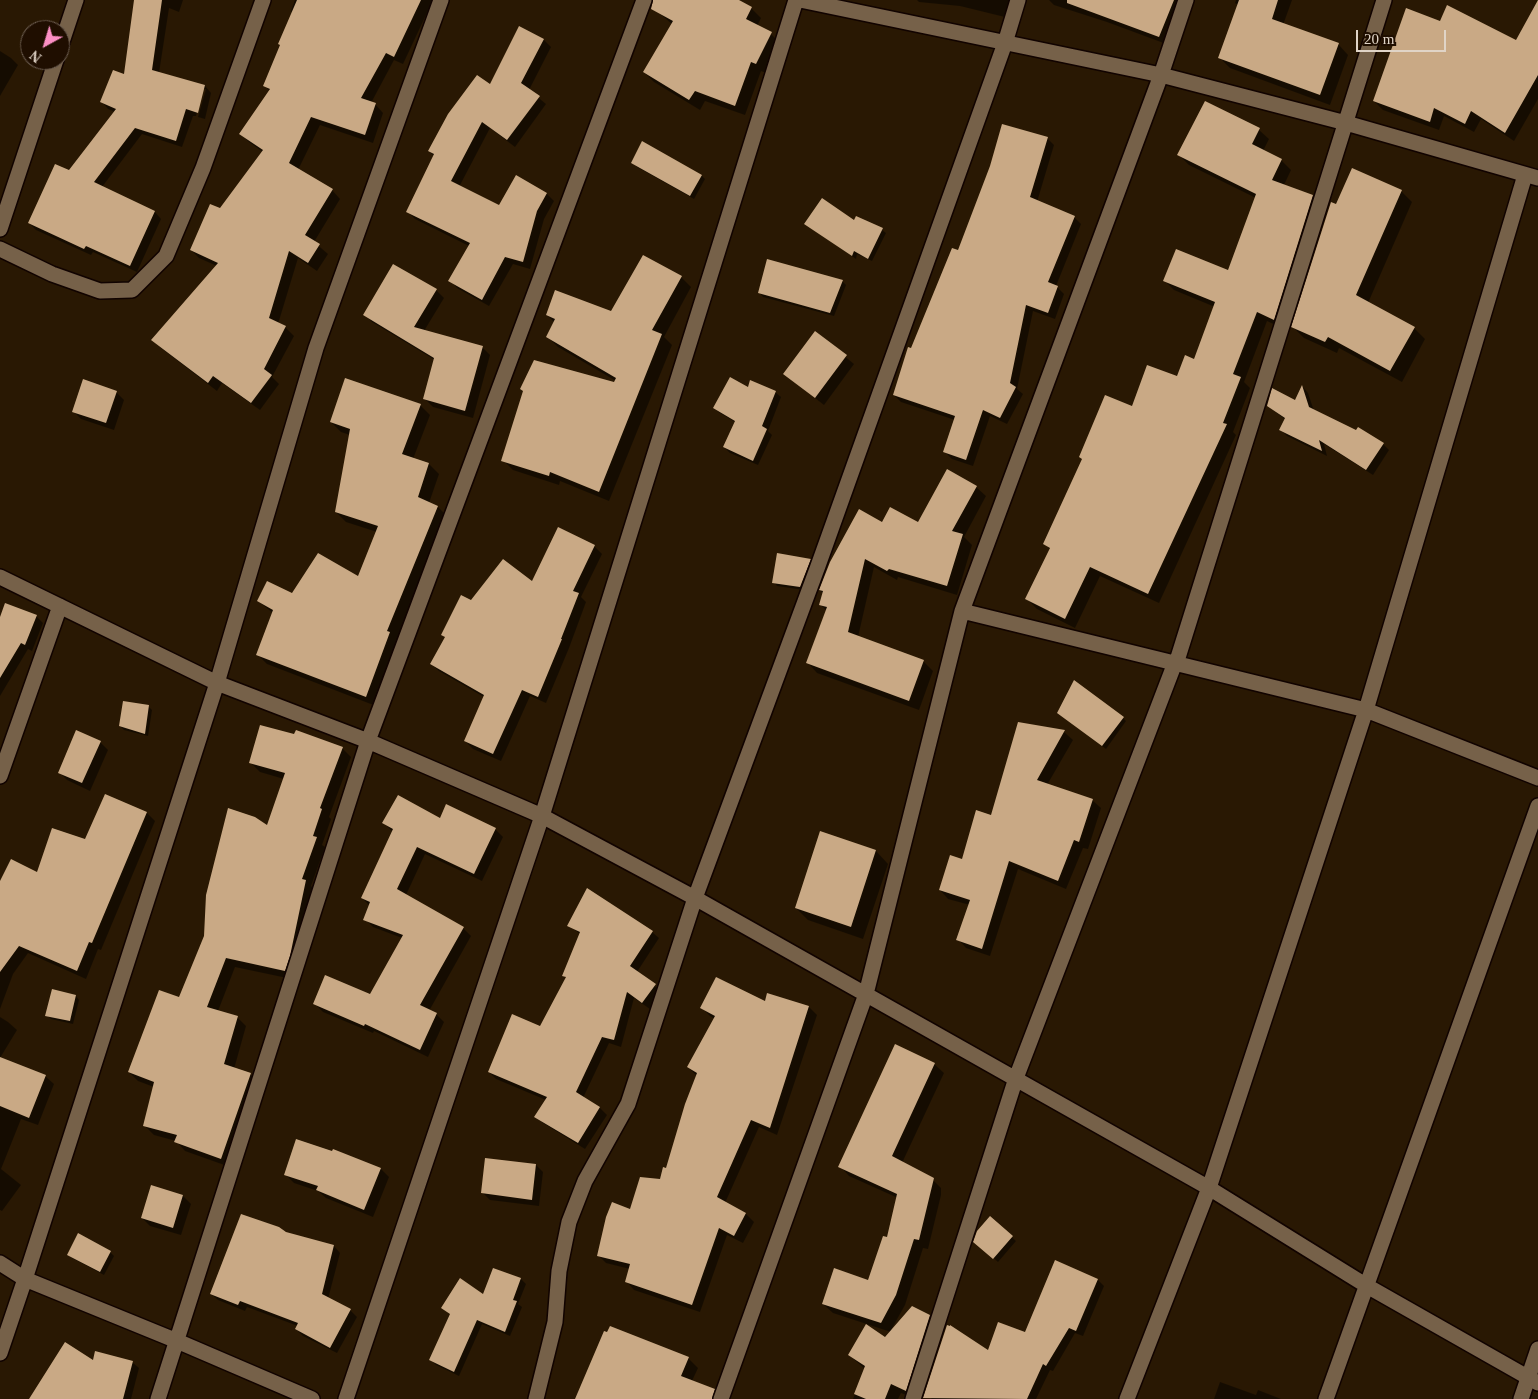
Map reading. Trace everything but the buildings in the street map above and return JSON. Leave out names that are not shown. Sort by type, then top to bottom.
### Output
[{"type":"street","points":[[69,20],[76,0]]},
{"type":"street","points":[[0,249],[52,274],[100,291],[132,290],[166,256],[203,168],[263,0]]},
{"type":"street","points":[[0,1353],[217,683],[316,348],[441,0]]},
{"type":"street","points":[[158,1399],[368,741],[644,0]]},
{"type":"street","points":[[346,1399],[542,816],[798,0],[1161,75],[1346,123],[1531,176],[1366,710],[1210,1188],[1127,1399]]},
{"type":"street","points":[[536,1399],[555,1322],[558,1271],[569,1222],[585,1181],[628,1104],[695,898],[818,566],[1005,43],[1018,0]]},
{"type":"street","points":[[720,1399],[866,994],[962,611],[1161,75],[1186,0]]},
{"type":"street","points":[[913,1399],[1016,1078],[1169,677],[1176,664],[1384,0]]},
{"type":"street","points":[[0,229],[53,70]]},
{"type":"street","points":[[0,577],[217,683],[368,741],[542,816],[695,898],[1210,1188],[1367,1286],[1533,1380]]},
{"type":"street","points":[[0,776],[60,606]]},
{"type":"street","points":[[962,611],[1366,710],[1538,778]]},
{"type":"street","points":[[1326,1399],[1538,806]]},
{"type":"street","points":[[0,1263],[25,1279],[312,1399]]},
{"type":"street","points":[[1522,1399],[1533,1380],[1538,1349]]}]
